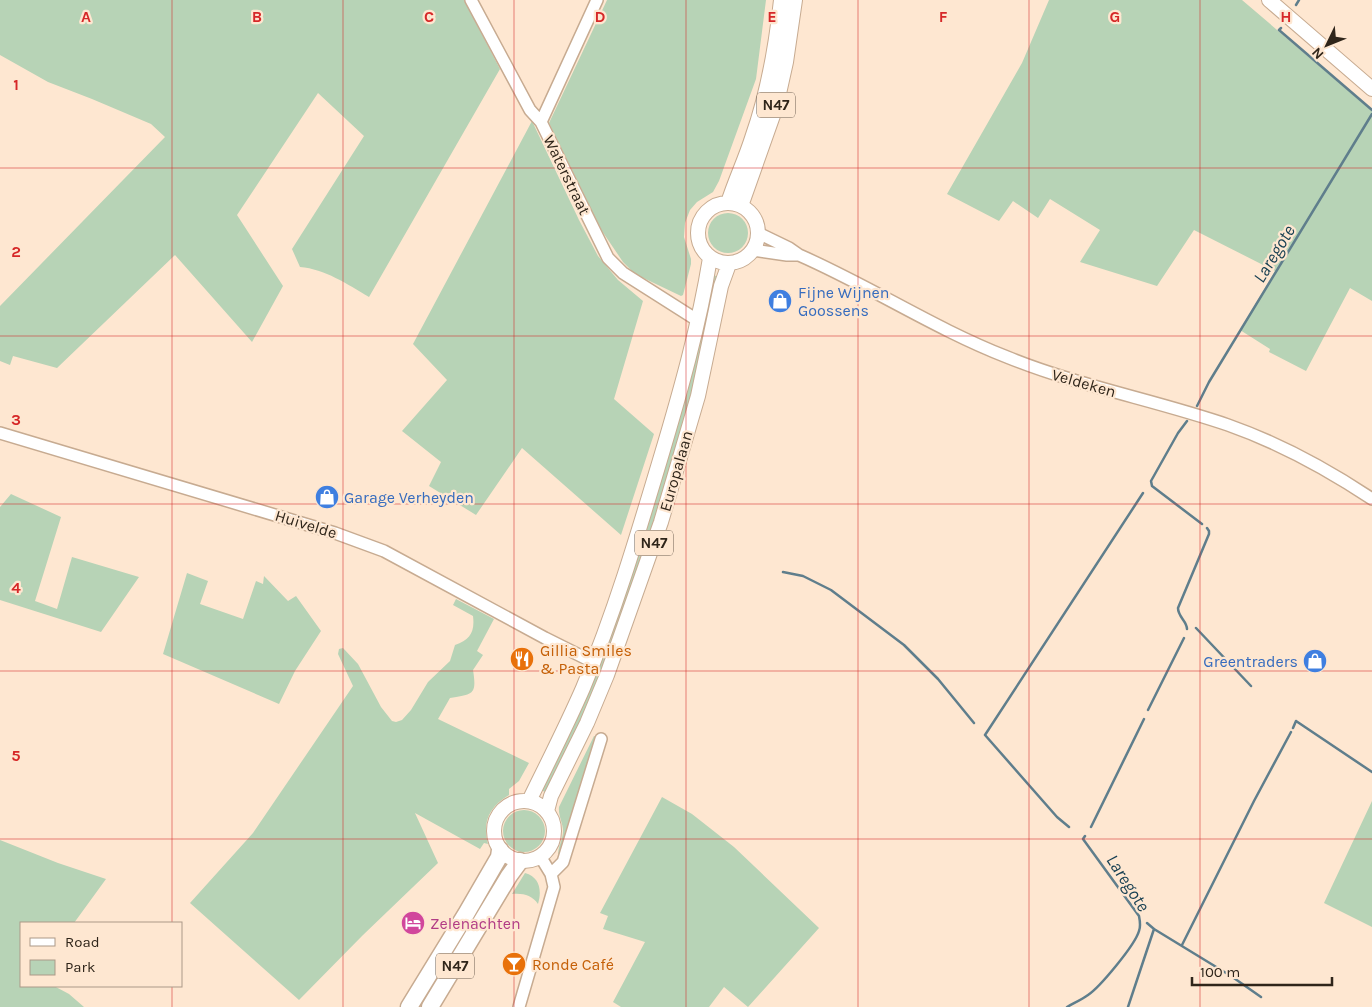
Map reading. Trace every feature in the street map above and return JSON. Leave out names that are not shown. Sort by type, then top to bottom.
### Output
[{"type":"highway","name":"N47","points":[[409,1007],[466,914],[499,857],[500,850]]},
{"type":"highway","name":"N47","points":[[430,1007],[520,861]]},
{"type":"main road","name":"N47","points":[[734,204],[767,88],[781,0]]},
{"type":"main road","name":"N47","points":[[734,204],[776,107],[786,62],[795,0]]},
{"type":"main road","points":[[1269,0],[1372,90]]},
{"type":"main road","points":[[734,204],[749,211],[754,218],[758,233],[753,250],[744,259],[728,264],[710,258],[701,247],[697,234],[700,220],[704,214],[714,206],[734,204]]},
{"type":"main road","name":"Europalaan","points":[[529,801],[558,743],[593,662],[633,550],[682,383],[710,258]]},
{"type":"main road","name":"Europalaan","points":[[547,811],[551,796],[587,723],[607,675],[661,522],[698,396],[721,286],[728,264]]},
{"type":"main road","points":[[529,801],[540,804],[547,811],[554,825],[553,836],[549,846],[540,856],[530,861],[520,861],[510,858],[500,850],[494,835],[494,822],[505,807],[512,803],[529,801]]},
{"type":"street","name":"Waterstraat","points":[[471,0],[513,82],[530,110],[541,122],[608,258],[622,273],[697,320]]},
{"type":"street","points":[[541,122],[598,0]]},
{"type":"street","name":"Veldeken","points":[[758,233],[939,326],[1006,357],[1051,374],[1228,425],[1271,442],[1313,462],[1372,499]]},
{"type":"street","name":"Veldeken","points":[[753,250],[800,255]]},
{"type":"street","name":"Huivelde","points":[[0,433],[335,532],[384,551],[593,662]]},
{"type":"street","points":[[551,874],[563,862],[601,739]]},
{"type":"street","points":[[519,1007],[554,887],[551,874],[540,856]]},
{"type":"green space","points":[[0,0],[464,0],[500,69],[369,297],[327,274],[300,267],[292,249],[364,136],[318,93],[237,215],[283,286],[252,342],[175,255],[57,368],[13,356],[10,365],[0,361],[0,306],[165,137],[151,124],[48,82],[0,55]]},
{"type":"green space","points":[[607,0],[766,0],[756,79],[719,181],[713,192],[697,202],[690,210],[685,223],[684,237],[691,264],[683,295],[681,296],[635,274],[623,262],[602,231],[549,123]]},
{"type":"green space","points":[[1049,0],[1242,0],[1372,111],[1372,301],[1350,288],[1306,371],[1269,352],[1270,349],[1240,330],[1275,271],[1194,230],[1157,286],[1080,262],[1100,230],[1050,199],[1038,218],[1013,201],[999,221],[947,194],[1022,63]]},
{"type":"green space","points":[[532,121],[598,256],[618,280],[643,301],[614,399],[654,434],[621,535],[522,448],[476,515],[429,486],[441,462],[402,431],[447,380],[413,344]]},
{"type":"green space","points":[[732,213],[739,216],[745,222],[748,233],[747,241],[739,250],[732,253],[724,253],[717,250],[709,241],[708,229],[711,222],[720,214]]},
{"type":"green space","points":[[713,275],[719,277],[696,378],[664,493],[595,692],[547,793],[541,790],[575,720]]},
{"type":"green space","points":[[11,494],[61,517],[35,601],[57,609],[72,557],[139,577],[101,632],[0,600],[0,507]]},
{"type":"green space","points":[[187,573],[208,581],[200,604],[243,619],[256,581],[263,584],[264,576],[288,601],[296,596],[321,631],[295,671],[279,704],[163,654]]},
{"type":"green space","points":[[456,599],[494,619],[477,651],[483,655],[473,670],[474,689],[468,694],[450,698],[438,719],[529,763],[519,781],[509,789],[509,795],[492,810],[486,829],[488,844],[484,843],[480,849],[415,813],[438,863],[299,1000],[190,903],[253,833],[353,686],[338,654],[339,649],[343,648],[358,664],[381,707],[392,721],[402,720],[411,710],[428,682],[450,661],[455,645],[468,638],[472,631],[473,616],[453,605]]},
{"type":"green space","points":[[594,736],[598,737],[559,858],[558,851],[563,831],[559,807]]},
{"type":"green space","points":[[662,797],[692,814],[734,847],[819,928],[748,1007],[724,987],[709,1007],[621,1007],[613,1002],[645,942],[603,929],[608,916],[600,913]]},
{"type":"green space","points":[[1372,801],[1372,927],[1324,903]]},
{"type":"green space","points":[[524,810],[539,816],[545,831],[539,846],[524,852],[509,846],[503,831],[509,816]]},
{"type":"green space","points":[[0,840],[58,863],[106,879],[75,922],[20,922],[20,987],[56,987],[69,994],[84,1007],[0,1007]]},
{"type":"green space","points":[[525,873],[534,878],[539,885],[538,904],[527,895],[512,894]]},
{"type":"waterway","name":"Laregote","points":[[1296,5],[1299,0]]},
{"type":"waterway","name":"Laregote","points":[[1281,28],[1279,30],[1372,110]]},
{"type":"waterway","name":"Laregote","points":[[1197,406],[1209,382],[1372,114]]},
{"type":"waterway","name":"Laregote","points":[[1187,421],[1178,433],[1151,481],[1152,486],[1202,524]]},
{"type":"waterway","points":[[1069,827],[1057,817],[985,735],[1143,493]]},
{"type":"waterway","name":"Laregote","points":[[1187,629],[1178,608],[1209,534],[1207,528]]},
{"type":"waterway","points":[[783,572],[803,576],[831,590],[904,645],[938,679],[974,723]]},
{"type":"waterway","points":[[1196,628],[1251,686]]},
{"type":"waterway","name":"Laregote","points":[[1148,710],[1184,638]]},
{"type":"waterway","name":"Laregote","points":[[1091,827],[1144,719]]},
{"type":"waterway","points":[[1293,728],[1296,721],[1372,772]]},
{"type":"waterway","points":[[1182,945],[1254,801],[1291,732]]},
{"type":"waterway","name":"Laregote","points":[[1067,1007],[1088,995],[1100,984],[1131,946],[1140,927],[1139,916],[1083,839],[1085,836]]},
{"type":"waterway","points":[[1128,1007],[1154,929],[1147,923]]},
{"type":"waterway","points":[[1154,929],[1231,976],[1261,997]]},
{"type":"place","name":"Fijne Wijnen Goossens","points":[[780,301]]},
{"type":"place","name":"Garage Verheyden","points":[[327,497]]},
{"type":"place","name":"Gillia Smiles & Pasta","points":[[522,659]]},
{"type":"place","name":"Greentraders","points":[[1315,661]]},
{"type":"place","name":"Zelenachten","points":[[413,923]]},
{"type":"place","name":"Ronde Café","points":[[514,964]]}]
